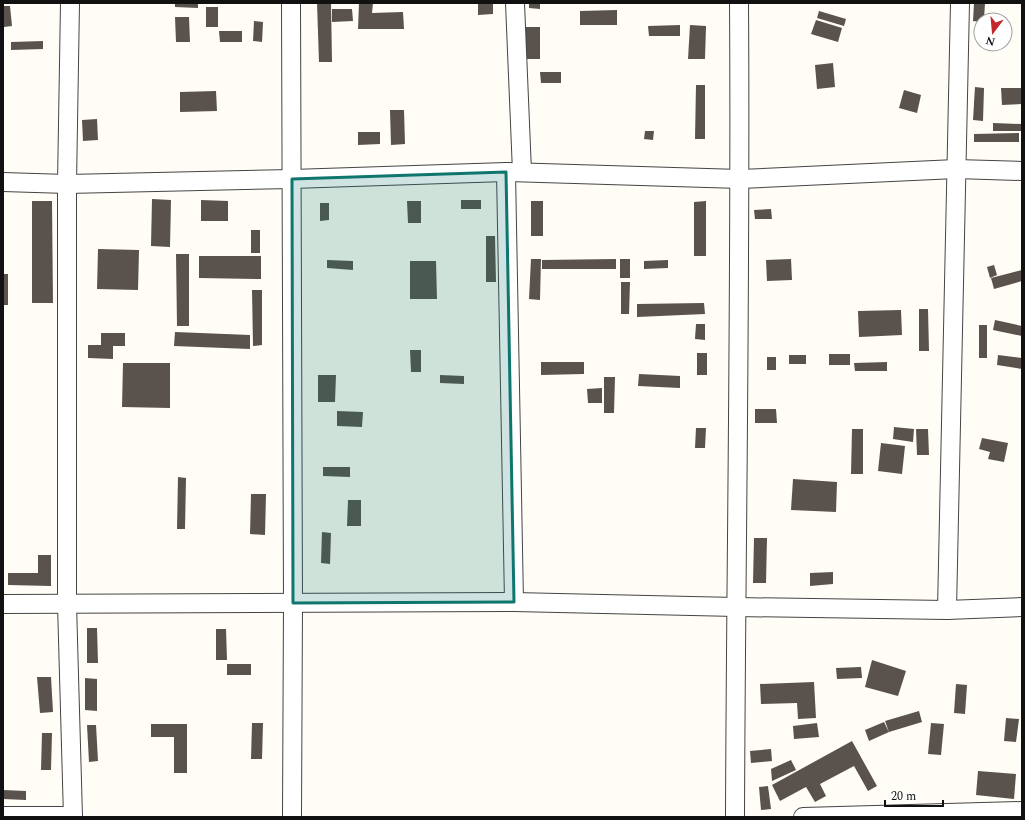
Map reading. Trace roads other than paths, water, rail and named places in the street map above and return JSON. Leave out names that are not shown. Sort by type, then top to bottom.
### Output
[{"type":"street","points":[[3,816],[73,817],[67,604],[67,184],[70,3]]},
{"type":"street","points":[[291,3],[293,603],[292,817]]},
{"type":"street","points":[[514,602],[515,3]]},
{"type":"street","points":[[735,817],[740,180],[739,3]]},
{"type":"street","points":[[947,610],[960,3]]},
{"type":"street","points":[[3,182],[67,184],[514,172],[740,180],[956,169],[1022,170]]},
{"type":"street","points":[[3,604],[514,602],[947,610],[1022,607]]},
{"type":"street","points":[[803,817],[1022,811]]}]
